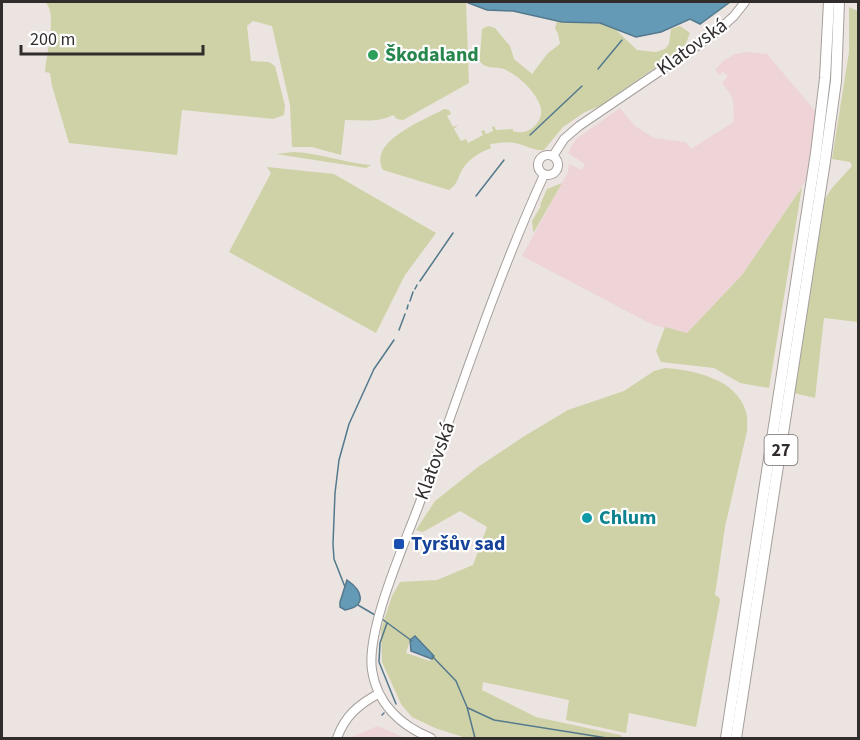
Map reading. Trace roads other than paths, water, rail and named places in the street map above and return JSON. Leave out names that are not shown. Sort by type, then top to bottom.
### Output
[{"type":"highway","name":"27","points":[[726,738],[810,193],[824,89],[829,2]]},
{"type":"highway","name":"27","points":[[736,738],[825,162],[836,81],[839,2]]},
{"type":"highway","points":[[741,706],[743,728],[741,738]]},
{"type":"main road","name":"Klatovská","points":[[553,156],[566,137],[579,126],[714,35],[745,2]]},
{"type":"main road","points":[[545,156],[553,156],[558,162],[558,170],[553,175],[544,175],[539,170],[539,160],[545,156]]},
{"type":"main road","name":"Klatovská","points":[[378,694],[371,658],[373,640],[380,616],[507,265],[544,175]]},
{"type":"main road","points":[[337,738],[342,726],[353,711],[378,694],[399,720],[431,738]]},
{"type":"water","points":[[466,2],[730,2],[700,24],[690,19],[661,32],[636,37],[600,23],[562,22],[513,11],[487,10]]},
{"type":"water","points":[[347,580],[357,589],[360,602],[345,610],[340,607],[340,602]]},
{"type":"water","points":[[415,636],[434,656],[432,659],[411,651],[410,640]]},
{"type":"waterway","points":[[598,69],[622,40]]},
{"type":"waterway","points":[[530,135],[582,86]]},
{"type":"waterway","points":[[476,196],[504,160]]},
{"type":"waterway","points":[[420,281],[453,233]]},
{"type":"waterway","points":[[415,289],[417,285]]},
{"type":"waterway","points":[[410,301],[413,292]]},
{"type":"waterway","points":[[407,309],[408,305]]},
{"type":"waterway","points":[[399,330],[405,314]]},
{"type":"waterway","points":[[345,587],[334,559],[333,544],[339,460],[349,424],[374,369],[394,340]]},
{"type":"waterway","points":[[358,605],[375,615]]},
{"type":"waterway","points":[[382,619],[412,641]]},
{"type":"waterway","points":[[387,623],[380,643],[379,662],[396,704]]},
{"type":"waterway","points":[[432,656],[456,681],[467,707],[475,738]]},
{"type":"waterway","points":[[468,708],[494,720],[607,738]]},
{"type":"place","name":"Škodaland","points":[[373,55]]},
{"type":"place","name":"Chlum","points":[[587,518]]},
{"type":"place","name":"Tyršův sad","points":[[399,544]]}]
